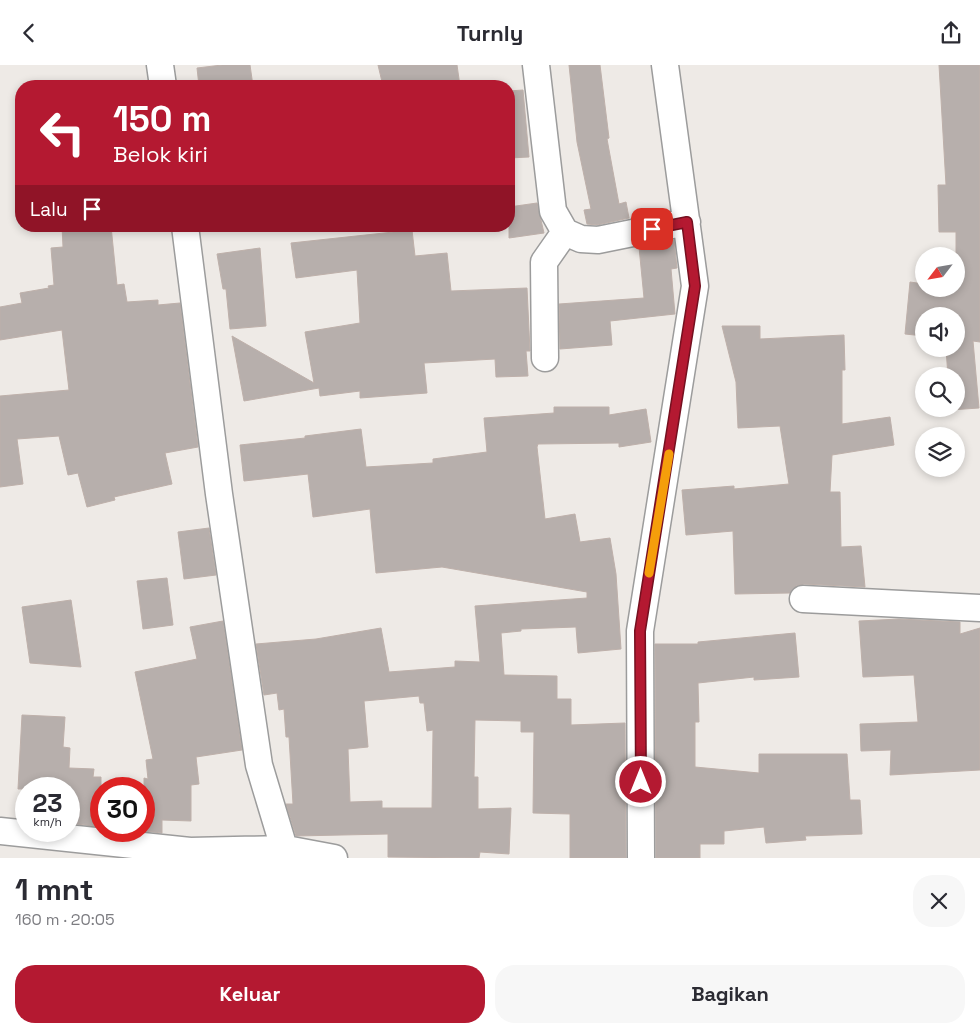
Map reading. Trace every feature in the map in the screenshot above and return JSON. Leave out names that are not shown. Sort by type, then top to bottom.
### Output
[{"type":"street","points":[[160,65],[162,80]]},
{"type":"street","points":[[536,65],[553,211],[565,232],[581,239],[598,240],[687,222]]},
{"type":"street","points":[[641,858],[640,631],[695,286],[665,65]]},
{"type":"street","points":[[186,232],[219,494],[259,765],[287,854]]},
{"type":"street","points":[[546,358],[544,262],[565,232]]},
{"type":"street","points":[[803,599],[980,608]]},
{"type":"street","points":[[0,831],[190,851],[287,854],[334,858]]},
{"type":"building","points":[[222,65],[250,65],[252,80],[198,80],[197,68]]},
{"type":"building","points":[[378,65],[457,65],[459,80],[382,80]]},
{"type":"building","points":[[569,65],[600,65],[609,138],[607,139],[619,204],[626,202],[629,218],[597,225],[587,224],[584,210],[591,209],[577,142]]},
{"type":"building","points":[[939,65],[980,65],[980,342],[973,341],[979,408],[965,409],[965,367],[947,367],[947,357],[965,357],[965,307],[915,307],[915,335],[905,334],[910,282],[915,283],[915,297],[965,297],[965,247],[956,247],[956,232],[939,232],[938,185],[946,185]]},
{"type":"building","points":[[523,90],[529,157],[515,158],[515,91]]},
{"type":"building","points":[[537,203],[544,233],[509,238],[509,232],[515,232],[515,206]]},
{"type":"building","points":[[62,232],[112,232],[117,285],[124,284],[127,302],[158,300],[158,305],[180,303],[198,447],[165,453],[172,484],[114,497],[115,500],[87,507],[78,473],[68,475],[59,436],[17,439],[23,484],[0,487],[0,396],[69,390],[62,330],[0,340],[0,307],[22,303],[20,293],[49,288],[48,286],[54,285],[51,248],[63,247]]},
{"type":"building","points":[[393,232],[412,232],[415,256],[447,253],[451,291],[527,288],[530,351],[526,351],[528,376],[496,377],[495,359],[424,363],[427,393],[360,398],[360,391],[320,396],[319,388],[244,401],[232,336],[314,383],[305,332],[360,323],[357,270],[296,278],[291,243]]},
{"type":"building","points":[[674,240],[677,268],[671,269],[675,314],[610,321],[612,345],[560,349],[559,304],[644,298],[639,247]]},
{"type":"building","points":[[260,248],[266,326],[230,329],[226,289],[223,289],[217,254]]},
{"type":"building","points":[[722,326],[760,326],[760,339],[844,335],[845,370],[842,370],[842,424],[890,417],[894,445],[832,455],[830,492],[840,492],[841,547],[861,546],[865,587],[804,584],[796,586],[790,593],[735,594],[733,531],[686,535],[682,490],[734,486],[734,489],[789,484],[780,426],[738,428],[736,382]]},
{"type":"building","points":[[554,407],[609,407],[609,415],[646,409],[651,442],[619,447],[619,443],[538,444],[537,447],[545,519],[575,514],[580,542],[610,538],[616,574],[621,649],[578,653],[576,627],[521,629],[521,631],[501,633],[504,675],[557,676],[557,699],[571,699],[571,725],[625,723],[626,858],[570,858],[570,814],[533,813],[534,732],[521,732],[521,721],[475,720],[474,777],[478,777],[478,809],[511,808],[509,854],[480,852],[479,858],[388,857],[388,834],[296,836],[286,804],[293,804],[289,737],[286,737],[284,709],[279,710],[277,693],[264,695],[256,644],[316,639],[381,628],[389,672],[455,667],[455,661],[480,662],[475,606],[587,598],[587,592],[442,567],[376,573],[370,509],[313,517],[308,474],[244,481],[240,445],[305,438],[305,436],[361,429],[366,467],[433,463],[433,459],[487,452],[484,418],[554,413]],"holes":[[[419,696],[420,703],[424,703],[427,731],[433,730],[432,808],[382,808],[382,801],[350,802],[348,749],[368,747],[364,701]]]},
{"type":"building","points":[[209,528],[216,575],[184,579],[178,532]]},
{"type":"building","points":[[167,578],[173,625],[143,629],[137,581]]},
{"type":"building","points":[[71,600],[81,667],[30,663],[22,607]]},
{"type":"building","points":[[899,619],[960,622],[960,634],[980,628],[980,770],[890,775],[891,750],[861,751],[860,724],[918,722],[914,675],[863,677],[859,621]]},
{"type":"building","points":[[223,621],[242,750],[196,757],[199,784],[191,785],[191,821],[162,820],[162,833],[155,832],[155,777],[148,777],[146,760],[153,759],[135,672],[197,659],[190,627]]},
{"type":"building","points":[[795,633],[799,677],[754,680],[754,677],[698,683],[699,722],[695,722],[695,767],[759,773],[759,754],[847,754],[850,800],[860,800],[862,834],[805,836],[806,840],[766,843],[764,827],[724,831],[724,844],[700,844],[700,858],[656,858],[655,644],[698,644],[698,642]]},
{"type":"building","points":[[22,715],[65,717],[63,747],[70,748],[69,768],[94,769],[93,777],[90,777],[90,826],[80,824],[80,777],[19,777]]},
{"type":"slow traffic","points":[[649,573],[669,454]]},
{"type":"route","points":[[641,782],[640,631],[678,403],[695,286],[687,222],[652,229]]}]
